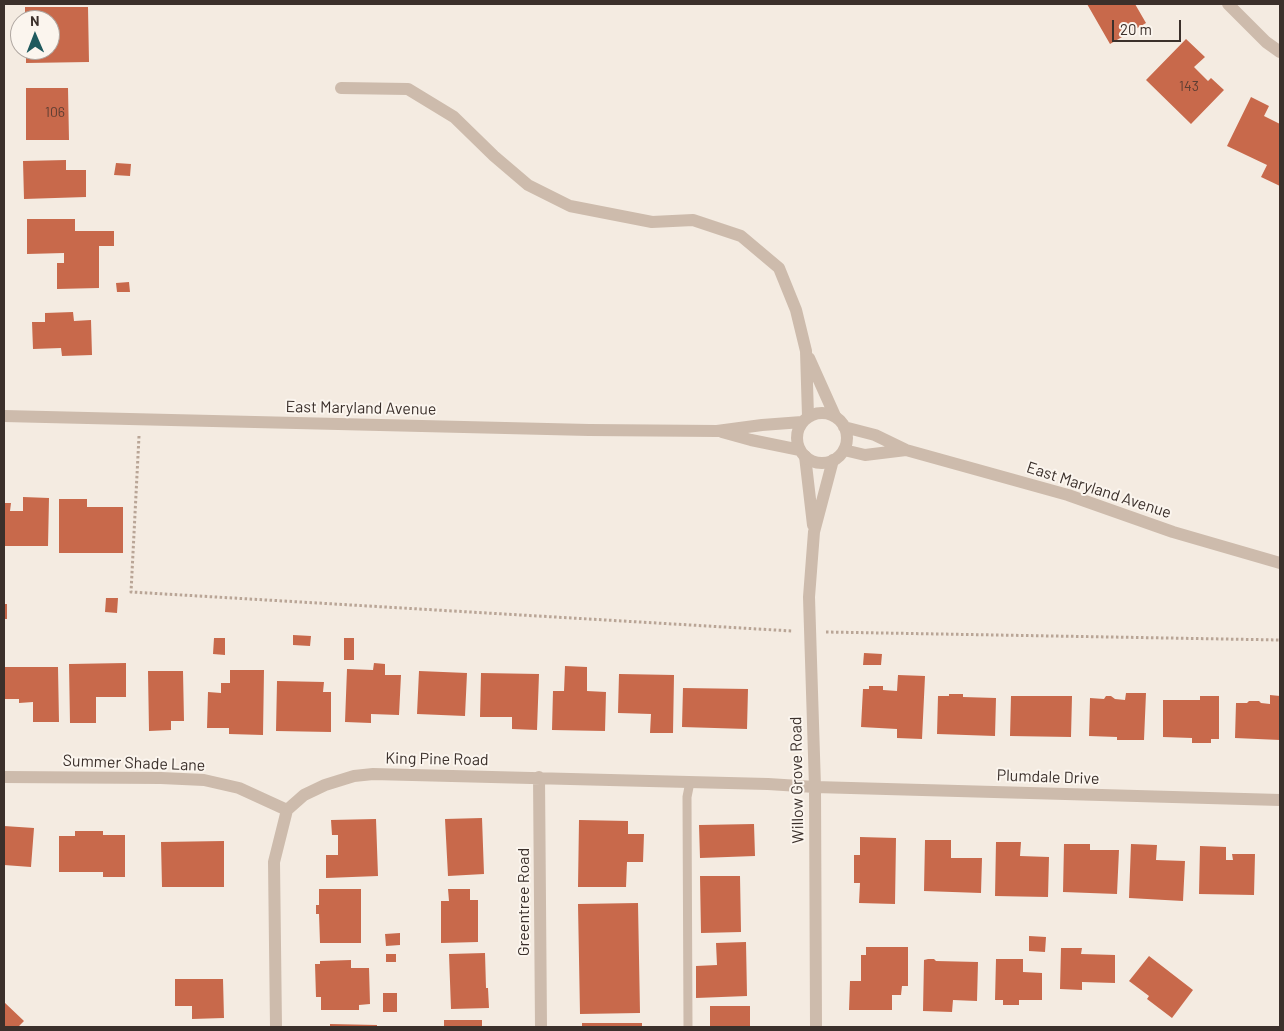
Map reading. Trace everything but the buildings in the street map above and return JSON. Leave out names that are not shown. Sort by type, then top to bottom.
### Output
[{"type":"street","points":[[1228,4],[1266,42],[1280,52]]},
{"type":"street","points":[[341,88],[408,89],[454,117],[494,156],[528,185],[570,206],[652,222],[693,220],[740,236],[779,268],[796,310],[806,351],[835,416],[844,426],[847,434],[844,450],[834,460]]},
{"type":"street","points":[[802,453],[797,436],[805,419],[806,351]]},
{"type":"street","name":"East Maryland Avenue","points":[[4,416],[589,430],[717,431],[805,419],[822,413],[835,416]]},
{"type":"street","name":"East Maryland Avenue","points":[[844,426],[875,435],[906,450],[1068,494],[1173,532],[1280,563]]},
{"type":"street","name":"East Maryland Avenue","points":[[717,431],[802,453],[818,462],[834,460]]},
{"type":"street","name":"East Maryland Avenue","points":[[844,450],[865,455],[906,450]]},
{"type":"street","name":"Willow Grove Road","points":[[802,453],[814,532]]},
{"type":"street","name":"Willow Grove Road","points":[[816,1027],[815,787],[809,597],[814,532],[834,460]]},
{"type":"street","name":"King Pine Road","points":[[287,810],[304,795],[325,785],[354,776],[373,774],[539,777],[815,787]]},
{"type":"street","name":"Summer Shade Lane","points":[[4,777],[204,780],[239,788],[287,810]]},
{"type":"street","name":"Greentree Road","points":[[539,777],[541,1027]]},
{"type":"street","name":"Plumdale Drive","points":[[815,787],[1280,800]]},
{"type":"street","points":[[276,1027],[274,862],[287,810]]},
{"type":"lane","points":[[688,1027],[687,797],[690,782]]},
{"type":"path","points":[[140,420],[131,592],[810,632],[1280,640]]}]
